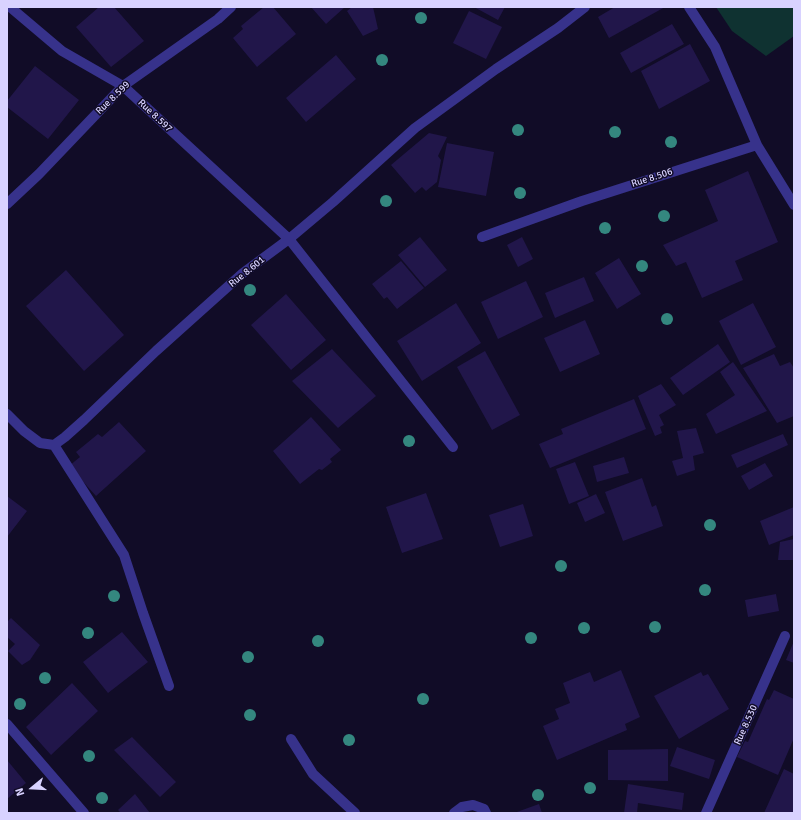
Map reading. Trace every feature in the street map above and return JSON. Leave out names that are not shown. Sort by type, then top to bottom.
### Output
[{"type":"street","name":"Rue 8.597","points":[[10,7],[62,51],[123,86],[289,239]]},
{"type":"street","name":"Rue 8.599","points":[[7,204],[39,174],[123,86],[218,18],[231,7]]},
{"type":"street","name":"Rue 8.601","points":[[54,445],[80,425],[156,351],[243,273],[289,239],[334,202],[415,128],[491,72],[558,28],[585,7]]},
{"type":"street","points":[[689,7],[715,47],[757,145],[794,205]]},
{"type":"street","name":"Rue 8.506","points":[[482,237],[582,201],[757,145]]},
{"type":"street","points":[[289,239],[453,447]]},
{"type":"street","points":[[7,414],[24,431],[40,443],[54,445],[124,555],[169,686]]},
{"type":"street","name":"Rue 8.530","points":[[706,813],[785,636]]},
{"type":"street","points":[[7,724],[84,813]]},
{"type":"street","points":[[291,739],[313,774],[356,813]]},
{"type":"street","points":[[454,813],[462,807],[473,805],[484,809],[486,813]]},
{"type":"green space","points":[[716,7],[794,7],[794,36],[766,56],[732,31]]},
{"type":"building","points":[[99,7],[114,7],[144,41],[111,67],[76,27]]},
{"type":"building","points":[[264,7],[273,7],[296,34],[257,67],[233,38],[243,29],[241,26]]},
{"type":"building","points":[[311,7],[345,7],[326,24]]},
{"type":"building","points":[[352,7],[373,7],[378,29],[363,36],[347,11]]},
{"type":"building","points":[[474,7],[505,7],[498,20]]},
{"type":"building","points":[[615,7],[665,7],[609,38],[598,17]]},
{"type":"building","points":[[469,11],[502,27],[486,59],[453,43]]},
{"type":"building","points":[[672,24],[684,44],[631,73],[620,53]]},
{"type":"building","points":[[690,44],[710,81],[659,109],[641,71]]},
{"type":"building","points":[[336,55],[356,79],[306,122],[286,98]]},
{"type":"building","points":[[35,66],[79,100],[48,139],[7,107],[7,101]]},
{"type":"building","points":[[429,133],[447,137],[438,156],[441,160],[437,182],[426,191],[422,187],[415,193],[391,165]]},
{"type":"building","points":[[447,143],[494,152],[486,196],[438,187]]},
{"type":"building","points":[[748,171],[778,242],[735,261],[743,280],[702,298],[686,262],[676,266],[663,245],[718,221],[705,190]]},
{"type":"building","points":[[420,237],[447,270],[425,287],[398,255]]},
{"type":"building","points":[[522,237],[533,259],[518,267],[507,245]]},
{"type":"building","points":[[619,258],[641,294],[617,309],[595,273]]},
{"type":"building","points":[[401,261],[424,288],[397,309],[387,297],[384,299],[372,284]]},
{"type":"building","points":[[66,270],[124,335],[84,371],[26,306]]},
{"type":"building","points":[[584,277],[594,301],[555,318],[545,293]]},
{"type":"building","points":[[526,281],[543,317],[498,339],[481,302]]},
{"type":"building","points":[[286,294],[326,340],[291,370],[251,325]]},
{"type":"building","points":[[456,303],[481,343],[422,381],[397,341]]},
{"type":"building","points":[[753,303],[776,347],[741,365],[719,321]]},
{"type":"building","points":[[585,320],[600,354],[560,372],[544,338]]},
{"type":"building","points":[[718,344],[730,362],[683,395],[670,378]]},
{"type":"building","points":[[332,349],[376,396],[338,428],[292,381]]},
{"type":"building","points":[[485,351],[520,415],[492,430],[457,367]]},
{"type":"building","points":[[774,354],[780,366],[790,362],[794,368],[794,416],[777,423],[743,368]]},
{"type":"building","points":[[733,362],[767,411],[716,434],[706,414],[735,395],[720,372]]},
{"type":"building","points":[[661,384],[676,405],[659,415],[664,425],[660,427],[662,433],[655,436],[638,396]]},
{"type":"building","points":[[634,399],[646,429],[550,468],[539,444],[563,434],[561,429]]},
{"type":"building","points":[[311,417],[341,450],[330,459],[332,462],[322,470],[319,469],[300,484],[273,451]]},
{"type":"building","points":[[119,422],[146,451],[96,496],[69,466],[80,457],[76,452],[98,434],[102,437]]},
{"type":"building","points":[[696,428],[704,453],[693,456],[695,470],[677,476],[672,461],[683,458],[677,431]]},
{"type":"building","points":[[783,434],[788,445],[737,468],[731,455]]},
{"type":"building","points":[[624,457],[629,473],[597,482],[593,466]]},
{"type":"building","points":[[575,462],[589,496],[569,504],[556,469]]},
{"type":"building","points":[[765,463],[773,476],[749,490],[741,476]]},
{"type":"building","points":[[642,478],[652,507],[656,505],[663,526],[623,541],[605,492]]},
{"type":"building","points":[[426,493],[443,539],[402,553],[386,507]]},
{"type":"building","points":[[596,494],[605,513],[585,522],[577,503]]},
{"type":"building","points":[[7,496],[27,511],[7,537]]},
{"type":"building","points":[[523,504],[533,536],[500,547],[489,515]]},
{"type":"building","points":[[794,507],[794,535],[769,545],[760,521]]},
{"type":"building","points":[[794,539],[794,560],[778,560],[780,542]]},
{"type":"building","points":[[776,594],[779,611],[748,617],[745,600]]},
{"type":"building","points":[[11,618],[40,645],[30,660],[22,665],[8,651],[15,644],[7,637],[7,622]]},
{"type":"building","points":[[122,632],[148,662],[108,693],[83,662]]},
{"type":"building","points":[[794,641],[794,663],[786,660]]},
{"type":"building","points":[[621,670],[640,717],[625,724],[627,730],[557,760],[543,726],[559,719],[555,709],[570,703],[563,683],[590,672],[594,682]]},
{"type":"building","points":[[701,672],[703,676],[708,674],[729,709],[679,739],[654,696]]},
{"type":"building","points":[[72,683],[98,711],[51,755],[26,727]]},
{"type":"building","points":[[774,690],[794,699],[794,738],[778,775],[737,757],[745,741],[748,742],[767,699],[769,700]]},
{"type":"building","points":[[132,737],[176,782],[160,797],[114,750]]},
{"type":"building","points":[[677,747],[715,760],[709,779],[670,766]]},
{"type":"building","points":[[668,749],[668,781],[608,780],[608,750]]},
{"type":"building","points":[[7,760],[26,783],[7,799]]},
{"type":"building","points":[[784,769],[794,774],[794,813],[764,813]]},
{"type":"building","points":[[628,784],[684,793],[682,810],[638,803],[637,813],[624,813]]},
{"type":"building","points":[[135,794],[150,813],[121,813],[118,810]]},
{"type":"building","points":[[539,804],[542,813],[514,813]]}]
